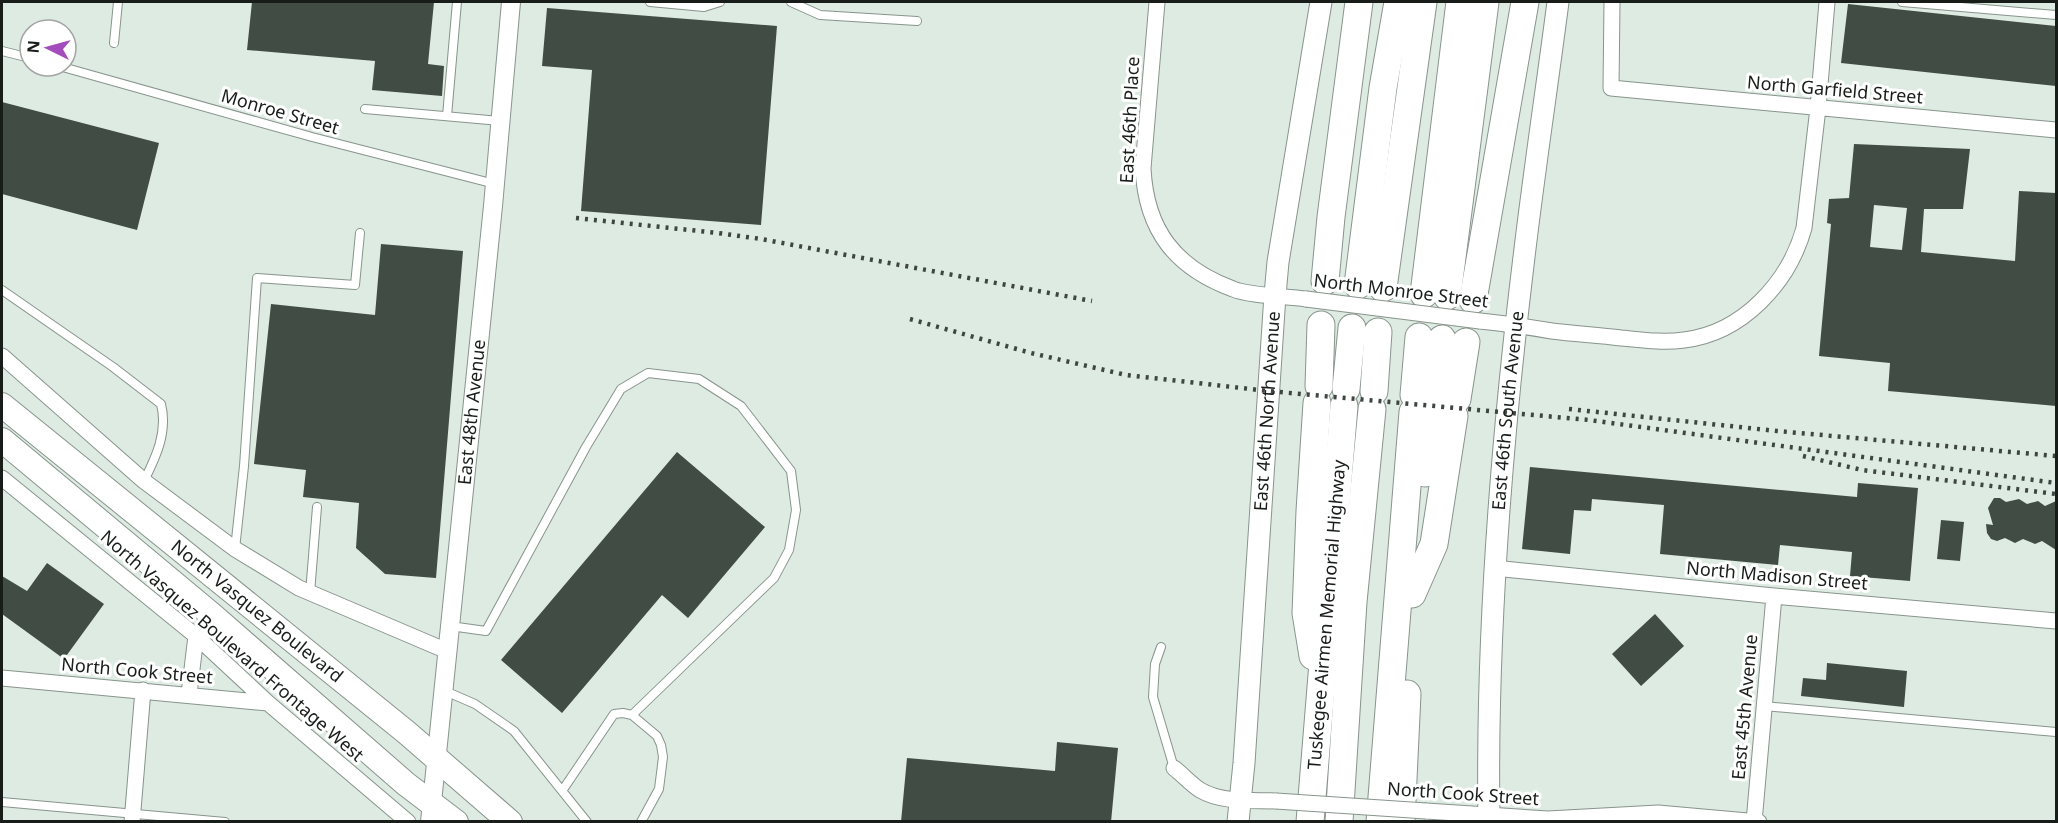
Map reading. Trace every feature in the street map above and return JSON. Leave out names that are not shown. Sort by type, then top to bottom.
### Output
[{"type":"highway","points":[[1315,290],[1331,217],[1359,2]]},
{"type":"highway","points":[[1398,2],[1383,88],[1371,287],[1402,139],[1423,2]]},
{"type":"highway","points":[[1450,318],[1460,2]]},
{"type":"highway","points":[[1450,318],[1485,2]]},
{"type":"highway","points":[[1380,822],[1434,406],[1450,318],[1525,2]]},
{"type":"highway","points":[[1320,697],[1306,613],[1321,325]]},
{"type":"highway","name":"Tuskegee Airmen Memorial Highway","points":[[1310,822],[1345,397],[1365,330],[1373,400],[1353,602],[1339,822]]},
{"type":"highway","name":"North Vasquez Boulevard","points":[[2,405],[437,757],[510,822]]},
{"type":"highway","points":[[1401,822],[1412,594],[1434,406]]},
{"type":"highway","name":"North Vasquez Boulevard","points":[[2,440],[212,615],[406,784],[431,813],[456,822]]},
{"type":"main road","name":"East 46th North Avenue","points":[[1238,822],[1279,255],[1321,2]]},
{"type":"main road","name":"East 46th South Avenue","points":[[1489,818],[1489,674],[1494,568],[1516,325],[1558,2]]},
{"type":"street","name":"East 48th Avenue","points":[[431,813],[512,2]]},
{"type":"street","name":"East 46th Place","points":[[1157,2],[1143,168],[1149,207],[1162,237]]},
{"type":"street","name":"North Garfield Street","points":[[1612,2],[1611,88],[2056,130]]},
{"type":"street","points":[[1818,108],[1827,2]]},
{"type":"street","name":"North Monroe Street","points":[[1162,237],[1184,263],[1234,290],[1275,295],[1315,290],[1450,318],[1654,341],[1685,340],[1722,329],[1754,308],[1778,282],[1800,241],[1807,207],[1818,108]]},
{"type":"street","points":[[2,356],[144,481],[235,549],[310,592],[447,651]]},
{"type":"street","name":"North Vasquez Boulevard Frontage West","points":[[2,478],[196,636],[268,703],[408,822]]},
{"type":"street","name":"North Madison Street","points":[[1494,568],[2056,621]]},
{"type":"street","name":"East 45th Avenue","points":[[1754,821],[1774,596]]},
{"type":"street","points":[[189,694],[196,636],[212,615]]},
{"type":"street","name":"North Cook Street","points":[[2,678],[268,703]]},
{"type":"street","points":[[133,817],[143,690]]},
{"type":"street","name":"North Cook Street","points":[[1174,768],[1209,794],[1241,799],[1426,811],[1489,818],[1625,818],[1658,813],[1759,822]]},
{"type":"lane","points":[[114,43],[118,2]]},
{"type":"lane","points":[[447,116],[457,2]]},
{"type":"lane","points":[[650,2],[704,7],[720,2]]},
{"type":"lane","points":[[791,2],[820,15],[917,21]]},
{"type":"lane","points":[[1902,2],[2056,15]]},
{"type":"lane","points":[[2,51],[18,55]]},
{"type":"lane","name":"Monroe Street","points":[[78,71],[312,137],[495,184]]},
{"type":"lane","points":[[365,109],[500,121]]},
{"type":"lane","points":[[235,549],[244,466],[257,278],[355,285],[360,233]]},
{"type":"lane","points":[[2,290],[113,367],[161,404],[163,431],[156,457],[144,481]]},
{"type":"lane","points":[[450,626],[486,631],[586,447],[621,389],[648,373],[699,379],[741,406],[791,471],[796,510],[789,549],[774,578],[632,715]]},
{"type":"lane","points":[[310,592],[317,507]]},
{"type":"lane","points":[[1161,647],[1155,664],[1153,697],[1174,768]]},
{"type":"lane","points":[[443,690],[476,704],[514,731],[587,822]]},
{"type":"lane","points":[[1764,706],[2056,732]]},
{"type":"lane","points":[[562,791],[614,714],[623,712],[632,715],[657,736],[663,757],[659,789],[641,822]]},
{"type":"lane","points":[[2,802],[133,817],[225,822]]},
{"type":"building","points":[[252,2],[434,2],[428,64],[444,66],[442,96],[372,90],[375,61],[247,50]]},
{"type":"building","points":[[1848,4],[2056,26],[2056,86],[1841,63]]},
{"type":"building","points":[[547,8],[777,26],[761,225],[581,211],[592,70],[542,66]]},
{"type":"building","points":[[2,102],[159,143],[137,230],[2,194]]},
{"type":"building","points":[[1854,144],[1970,149],[1963,209],[1924,209],[1921,252],[2015,261],[2019,191],[2056,193],[2056,406],[1888,391],[1890,363],[1819,356],[1831,224],[1827,223],[1829,199],[1849,198]],"holes":[[[1874,205],[1907,208],[1902,250],[1870,247]]]},
{"type":"building","points":[[381,244],[463,251],[436,578],[385,574],[356,548],[359,503],[303,497],[306,470],[254,464],[271,304],[375,315]]},
{"type":"building","points":[[677,452],[765,527],[688,618],[662,595],[562,713],[501,660]]},
{"type":"building","points":[[1530,467],[1857,497],[1858,483],[1918,488],[1910,581],[1850,576],[1852,552],[1780,545],[1778,565],[1660,554],[1664,505],[1592,499],[1591,511],[1574,510],[1570,554],[1522,549]]},
{"type":"building","points":[[1994,498],[2000,498],[2006,502],[2019,499],[2027,504],[2038,501],[2045,506],[2056,501],[2056,550],[2042,541],[2035,544],[2023,539],[2015,543],[2005,538],[1997,541],[1991,539],[1987,533],[1986,524],[1993,525],[1988,508]]},
{"type":"building","points":[[1941,520],[1964,522],[1960,561],[1937,559]]},
{"type":"building","points":[[47,563],[104,604],[64,659],[2,614],[2,576],[27,591]]},
{"type":"building","points":[[1655,614],[1684,646],[1641,686],[1612,654]]},
{"type":"building","points":[[1827,663],[1907,671],[1904,707],[1801,696],[1803,678],[1826,680]]},
{"type":"building","points":[[1057,742],[1118,748],[1111,822],[901,822],[907,758],[1055,771]]},
{"type":"railway","points":[[576,218],[761,239],[1092,301]]},
{"type":"railway","points":[[910,319],[1031,353],[1126,375],[1268,391],[1589,420],[2056,483]]},
{"type":"railway","points":[[1569,409],[1777,431],[2056,456]]},
{"type":"railway","points":[[1803,456],[1862,470],[2056,494]]}]
